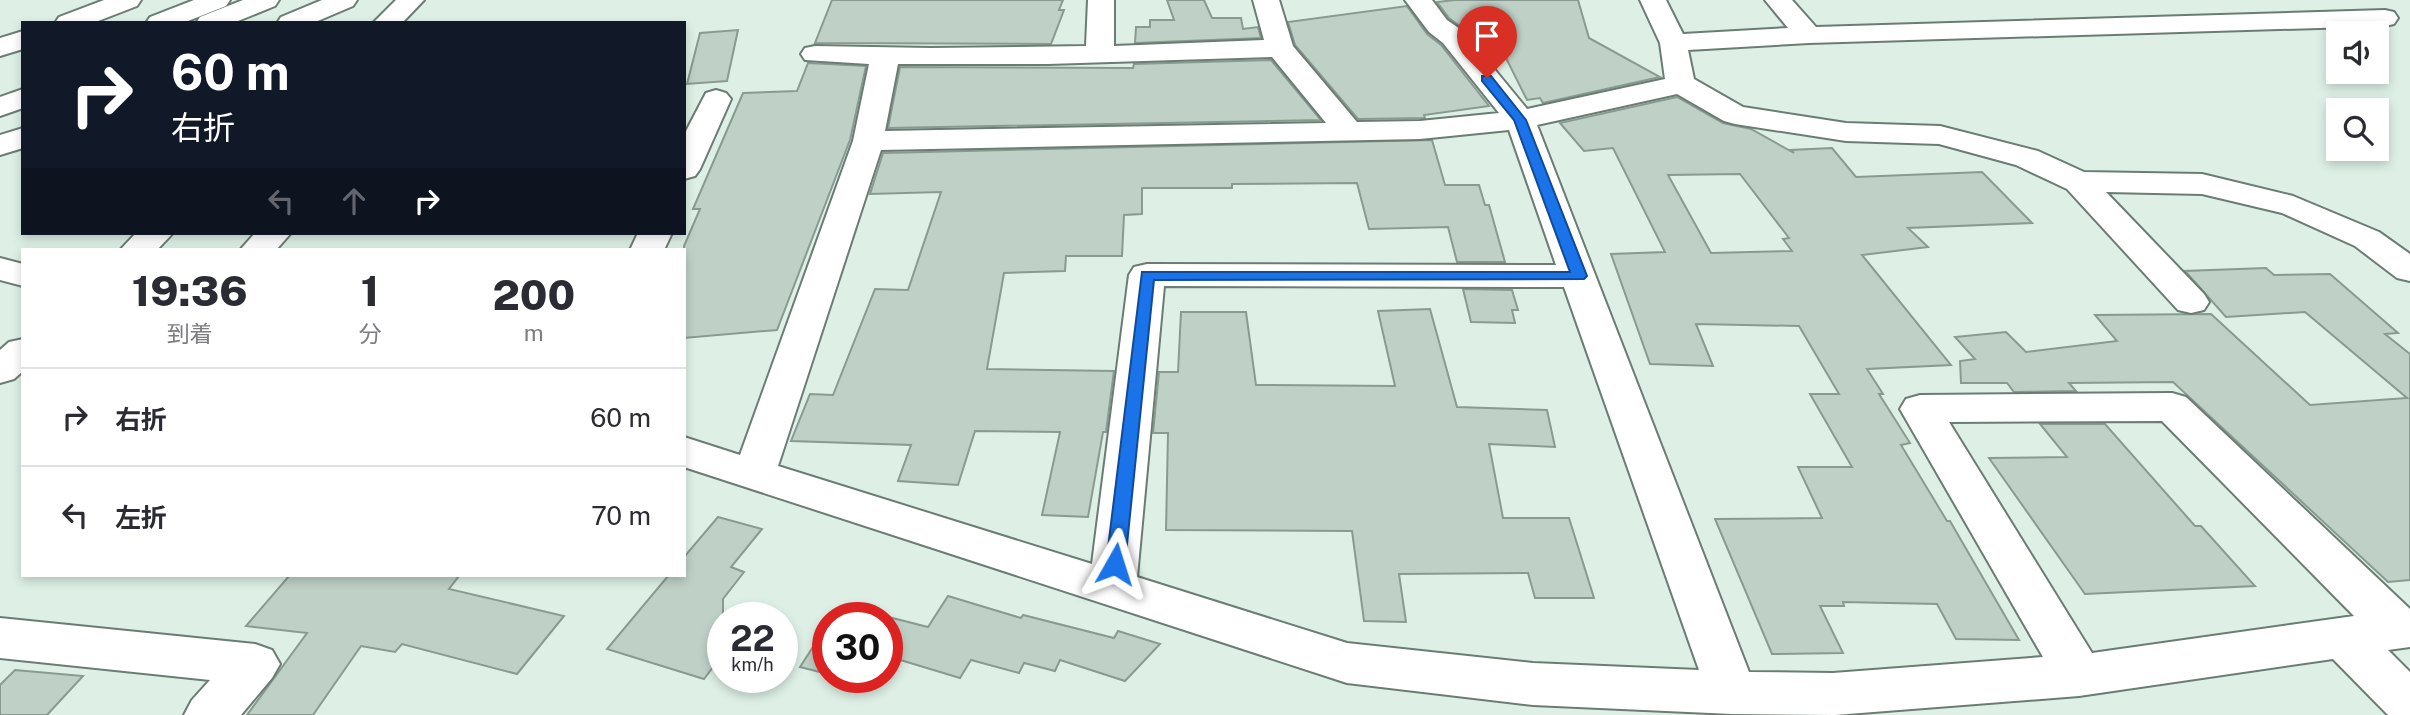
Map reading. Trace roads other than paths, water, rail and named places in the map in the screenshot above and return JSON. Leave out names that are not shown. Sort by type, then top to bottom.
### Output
[{"type":"main road","points":[[73,21],[128,0]]},
{"type":"main road","points":[[164,21],[217,0]]},
{"type":"main road","points":[[214,21],[266,0]]},
{"type":"main road","points":[[295,21],[344,0]]},
{"type":"main road","points":[[388,21],[411,0]]},
{"type":"main road","points":[[1100,54],[1101,0]]},
{"type":"main road","points":[[1266,0],[1280,48],[1349,132]]},
{"type":"main road","points":[[1418,0],[1438,26],[1453,37],[1520,120],[1732,693]]},
{"type":"main road","points":[[1653,0],[1674,43],[1681,84]]},
{"type":"main road","points":[[1778,0],[1809,35]]},
{"type":"main road","points":[[2142,0],[2175,25]]},
{"type":"main road","points":[[2350,0],[2397,22]]},
{"type":"main road","points":[[1968,7],[1993,29]]},
{"type":"main road","points":[[1674,43],[1993,29],[2397,22]]},
{"type":"main road","points":[[0,48],[21,41]]},
{"type":"main road","points":[[814,54],[885,57],[1280,48]]},
{"type":"main road","points":[[755,474],[868,141],[885,57]]},
{"type":"main road","points":[[0,85],[21,77]]},
{"type":"main road","points":[[868,141],[1420,130],[1520,120],[1681,84],[1735,115],[1846,132],[1940,135],[2027,158],[2078,182],[2191,302]]},
{"type":"main road","points":[[0,107],[21,99]]},
{"type":"main road","points":[[686,165],[716,99]]},
{"type":"main road","points":[[0,146],[21,137]]},
{"type":"main road","points":[[2078,182],[2202,184],[2293,206],[2367,239],[2410,270]]},
{"type":"main road","points":[[139,248],[154,235]]},
{"type":"main road","points":[[259,248],[272,235]]},
{"type":"main road","points":[[0,269],[21,274]]},
{"type":"main road","points":[[1112,590],[1147,275],[1579,276]]},
{"type":"main road","points":[[0,370],[21,353]]},
{"type":"main road","points":[[2079,675],[1920,409],[2172,407],[2404,629]]},
{"type":"main road","points":[[686,453],[1347,663],[1533,684],[1732,693],[1833,694],[2079,675],[2404,629]]},
{"type":"main road","points":[[2343,637],[2410,704]]},
{"type":"main road","points":[[0,638],[255,664],[210,715]]}]
